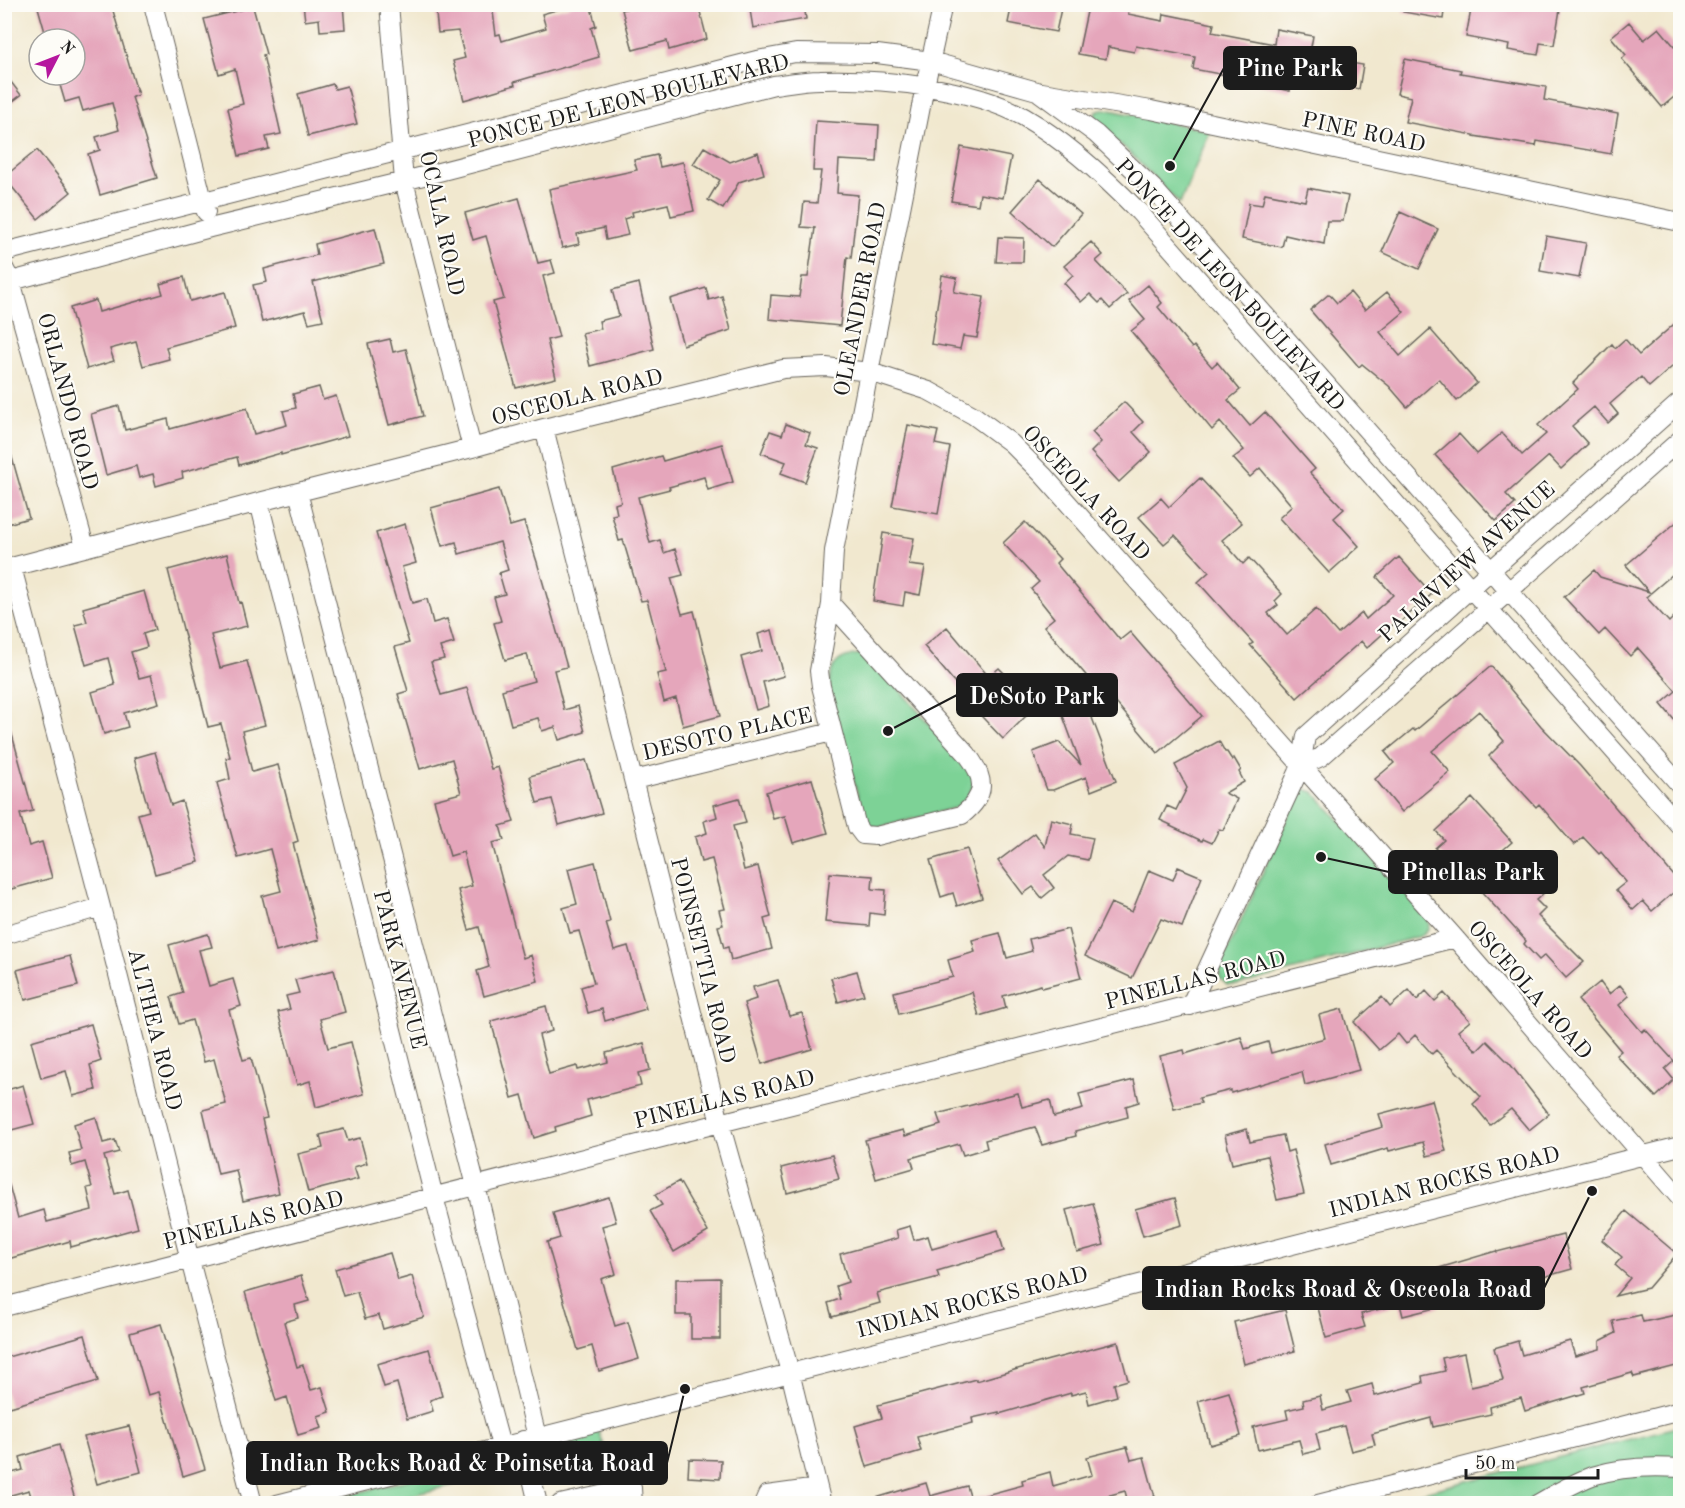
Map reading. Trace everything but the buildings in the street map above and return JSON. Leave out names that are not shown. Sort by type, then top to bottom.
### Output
[{"type":"street","points":[[153,4],[210,228]]},
{"type":"street","name":"OCALA ROAD","points":[[389,4],[404,181],[472,448]]},
{"type":"street","name":"OLEANDER ROAD","points":[[831,604],[834,551],[943,4]]},
{"type":"street","name":"PONCE DE LEON BOULEVARD","points":[[4,252],[757,60],[796,53],[877,54],[931,61],[1038,91],[1096,134],[1153,188],[1680,785]]},
{"type":"street","name":"PONCE DE LEON BOULEVARD","points":[[7,278],[404,181],[774,85],[817,80],[858,80],[925,86],[982,99],[1023,117],[1068,147],[1110,183],[1139,212],[1680,825]]},
{"type":"street","name":"PINE ROAD","points":[[1038,91],[1151,110],[1680,222]]},
{"type":"street","name":"ORLANDO ROAD","points":[[7,278],[85,547]]},
{"type":"street","name":"OSCEOLA ROAD","points":[[8,568],[544,428],[783,369],[826,367],[870,372],[929,391],[973,415],[1011,443],[1043,475],[1455,938],[1680,1198]]},
{"type":"street","name":"PALMVIEW AVENUE","points":[[1190,1006],[1301,766],[1306,736],[1680,402]]},
{"type":"street","name":"POINSETTIA ROAD","points":[[544,428],[720,1123],[790,1372],[820,1496]]},
{"type":"street","points":[[1301,766],[1321,757],[1680,440]]},
{"type":"street","name":"PARK AVENUE","points":[[298,492],[476,1186],[530,1439],[538,1503]]},
{"type":"street","name":"PARK AVENUE","points":[[259,502],[434,1197],[501,1446]]},
{"type":"street","name":"ALTHEA ROAD","points":[[8,568],[101,907],[253,1503]]},
{"type":"street","name":"DESOTO PLACE","points":[[831,604],[968,754],[978,768],[982,782],[980,796],[962,815],[876,836],[863,835],[857,827],[832,732],[819,671],[831,604]]},
{"type":"street","name":"DESOTO PLACE","points":[[634,780],[832,732]]},
{"type":"street","points":[[4,934],[101,907]]},
{"type":"street","name":"PINELLAS ROAD","points":[[4,1307],[720,1123],[1455,938]]},
{"type":"street","name":"INDIAN ROCKS ROAD","points":[[277,1503],[1680,1146]]},
{"type":"street","points":[[1318,1503],[1680,1411]]},
{"type":"street","points":[[1537,1503],[1570,1486],[1609,1471],[1659,1466],[1680,1468]]},
{"type":"street","points":[[560,1503],[632,1488],[633,1503]]},
{"type":"street","points":[[764,1503],[767,1494],[820,1496]]},
{"type":"green space","points":[[1105,109],[1210,131],[1180,204],[1094,120],[1096,112]]},
{"type":"green space","points":[[861,654],[871,657],[971,772],[975,779],[966,805],[878,828],[869,825],[864,818],[829,690],[831,674],[836,663],[846,657]]},
{"type":"green space","points":[[1304,789],[1314,792],[1428,919],[1429,928],[1421,936],[1238,985],[1227,985],[1220,978],[1219,969],[1298,795]]},
{"type":"green space","points":[[1680,1426],[1680,1503],[1382,1503]]},
{"type":"green space","points":[[599,1431],[604,1446],[383,1503],[314,1504]]},
{"type":"place","name":"Pine Park","points":[[1170,166]]},
{"type":"place","name":"DeSoto Park","points":[[888,731]]},
{"type":"place","name":"Pinellas Park","points":[[1321,857]]},
{"type":"place","name":"Indian Rocks Road & Osceola Road","points":[[1592,1191]]},
{"type":"place","name":"Indian Rocks Road & Poinsetta Road","points":[[685,1389]]}]
